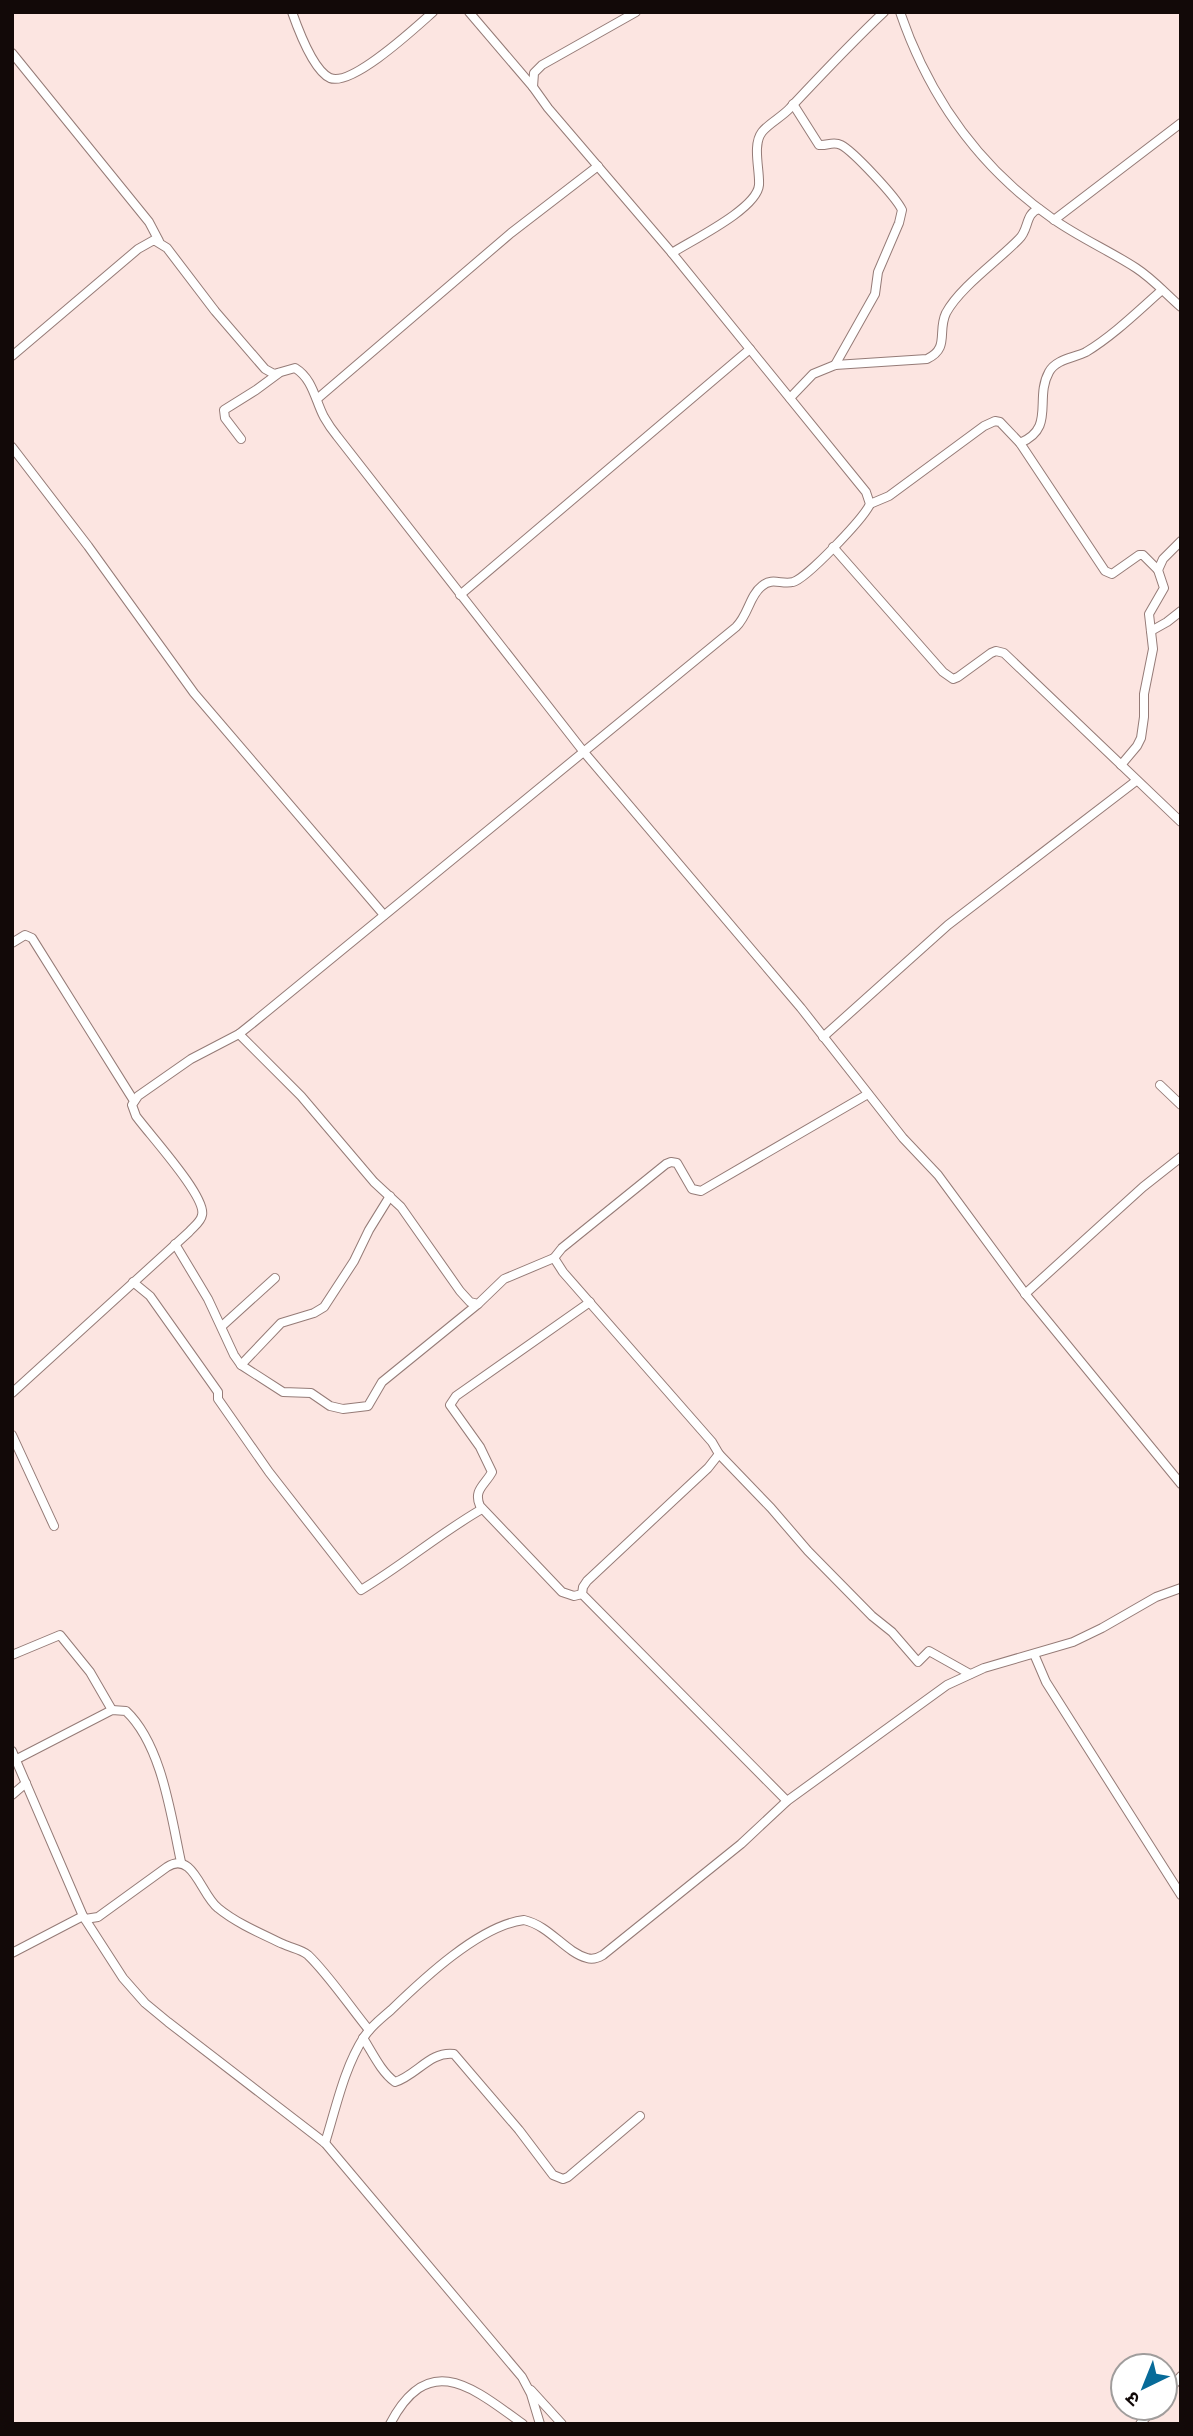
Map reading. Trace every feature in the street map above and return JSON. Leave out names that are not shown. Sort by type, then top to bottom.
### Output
[{"type":"street","points":[[292,12],[320,69],[328,77],[339,79],[363,68],[433,12]]},
{"type":"street","points":[[469,12],[672,253],[866,492],[870,504]]},
{"type":"street","points":[[533,88],[534,73],[542,65],[636,12]]},
{"type":"street","points":[[672,253],[741,210],[752,198],[759,184],[759,136],[763,130],[793,104],[848,45],[884,12]]},
{"type":"street","points":[[900,12],[923,67],[961,132],[1002,178],[1054,220],[1135,268],[1181,307]]},
{"type":"street","points":[[12,53],[149,222],[159,242]]},
{"type":"street","points":[[793,104],[819,145],[833,142],[844,146],[893,196],[902,210],[900,223],[878,272],[875,294],[835,365]]},
{"type":"street","points":[[1054,220],[1181,123]]},
{"type":"street","points":[[317,399],[521,225],[598,166]]},
{"type":"street","points":[[790,398],[819,370],[835,365],[926,359],[934,356],[942,345],[942,323],[952,304],[1019,239],[1031,213],[1039,209]]},
{"type":"street","points":[[12,356],[144,244],[154,240],[167,247],[215,311],[260,364],[270,372],[279,373]]},
{"type":"street","points":[[1020,443],[1033,436],[1042,422],[1045,381],[1052,367],[1097,345],[1162,290]]},
{"type":"street","points":[[460,595],[750,349]]},
{"type":"street","points":[[241,439],[225,418],[224,410],[279,373],[299,369],[312,386],[323,416],[337,436],[583,751],[770,970],[903,1138],[938,1175],[1025,1294],[1181,1484]]},
{"type":"street","points":[[12,1393],[200,1220],[202,1206],[194,1190],[132,1108],[134,1101],[143,1091],[191,1059],[239,1034],[736,627],[747,614],[755,593],[765,583],[796,581],[862,518],[870,504],[890,496],[990,422],[1004,424],[1020,443],[1105,571],[1112,574],[1139,555],[1143,555],[1158,570],[1164,587],[1149,614],[1153,649],[1144,694],[1143,728],[1137,746],[1121,765]]},
{"type":"street","points":[[12,447],[96,557],[194,693],[384,915]]},
{"type":"street","points":[[1158,570],[1163,559],[1181,541]]},
{"type":"street","points":[[833,547],[948,677],[958,677],[996,651],[1004,653],[1181,822]]},
{"type":"street","points":[[1151,631],[1181,611]]},
{"type":"street","points":[[823,1037],[939,933],[1136,781]]},
{"type":"street","points":[[12,943],[25,935],[32,938],[134,1101]]},
{"type":"street","points":[[239,1034],[301,1096],[366,1174],[405,1212],[460,1291],[470,1302],[478,1304]]},
{"type":"street","points":[[1160,1085],[1181,1105]]},
{"type":"street","points":[[175,1244],[186,1259],[241,1364],[284,1392],[311,1393],[336,1408],[361,1408],[371,1402],[382,1382],[478,1304],[504,1279],[554,1258],[557,1252],[667,1164],[677,1163],[692,1189],[701,1191],[868,1094]]},
{"type":"street","points":[[1025,1294],[1143,1187],[1181,1157]]},
{"type":"street","points":[[241,1364],[281,1322],[314,1313],[324,1307],[354,1261],[390,1196]]},
{"type":"street","points":[[554,1258],[563,1272],[712,1442],[719,1454],[872,1616],[891,1632],[918,1662],[929,1651],[970,1674]]},
{"type":"street","points":[[222,1326],[275,1278]]},
{"type":"street","points":[[134,1282],[150,1296],[218,1392],[218,1399],[269,1472],[361,1590],[452,1526],[482,1509]]},
{"type":"street","points":[[582,1594],[574,1596],[562,1592],[482,1509],[477,1494],[492,1472],[476,1440],[452,1408],[451,1401],[590,1302]]},
{"type":"street","points":[[12,1434],[54,1526]]},
{"type":"street","points":[[582,1594],[587,1581],[702,1474],[719,1454]]},
{"type":"street","points":[[325,2143],[346,2077],[366,2034],[457,1952],[494,1930],[516,1921],[531,1922],[544,1928],[583,1957],[595,1959],[603,1955],[741,1844],[787,1801],[934,1694],[970,1674],[1073,1642],[1156,1597],[1181,1588]]},
{"type":"street","points":[[582,1594],[787,1801]]},
{"type":"street","points":[[12,1655],[61,1634],[90,1672],[112,1710]]},
{"type":"street","points":[[1034,1654],[1046,1682],[1181,1895]]},
{"type":"street","points":[[562,2424],[325,2143],[145,2003],[118,1971],[84,1917],[15,1755],[112,1710],[122,1710],[129,1714],[150,1749],[166,1792],[181,1862],[191,1871],[219,1909],[271,1938],[307,1954],[366,2034],[376,2060],[395,2082],[441,2054],[454,2053],[519,2130],[549,2171],[558,2178],[568,2177],[640,2116]]},
{"type":"street","points":[[12,1794],[26,1783]]},
{"type":"street","points":[[12,1953],[84,1917],[98,1917],[167,1867],[177,1861],[181,1862]]},
{"type":"street","points":[[390,2424],[399,2407],[414,2390],[439,2381],[467,2388],[523,2424]]},
{"type":"street","points":[[527,2385],[540,2424]]}]
